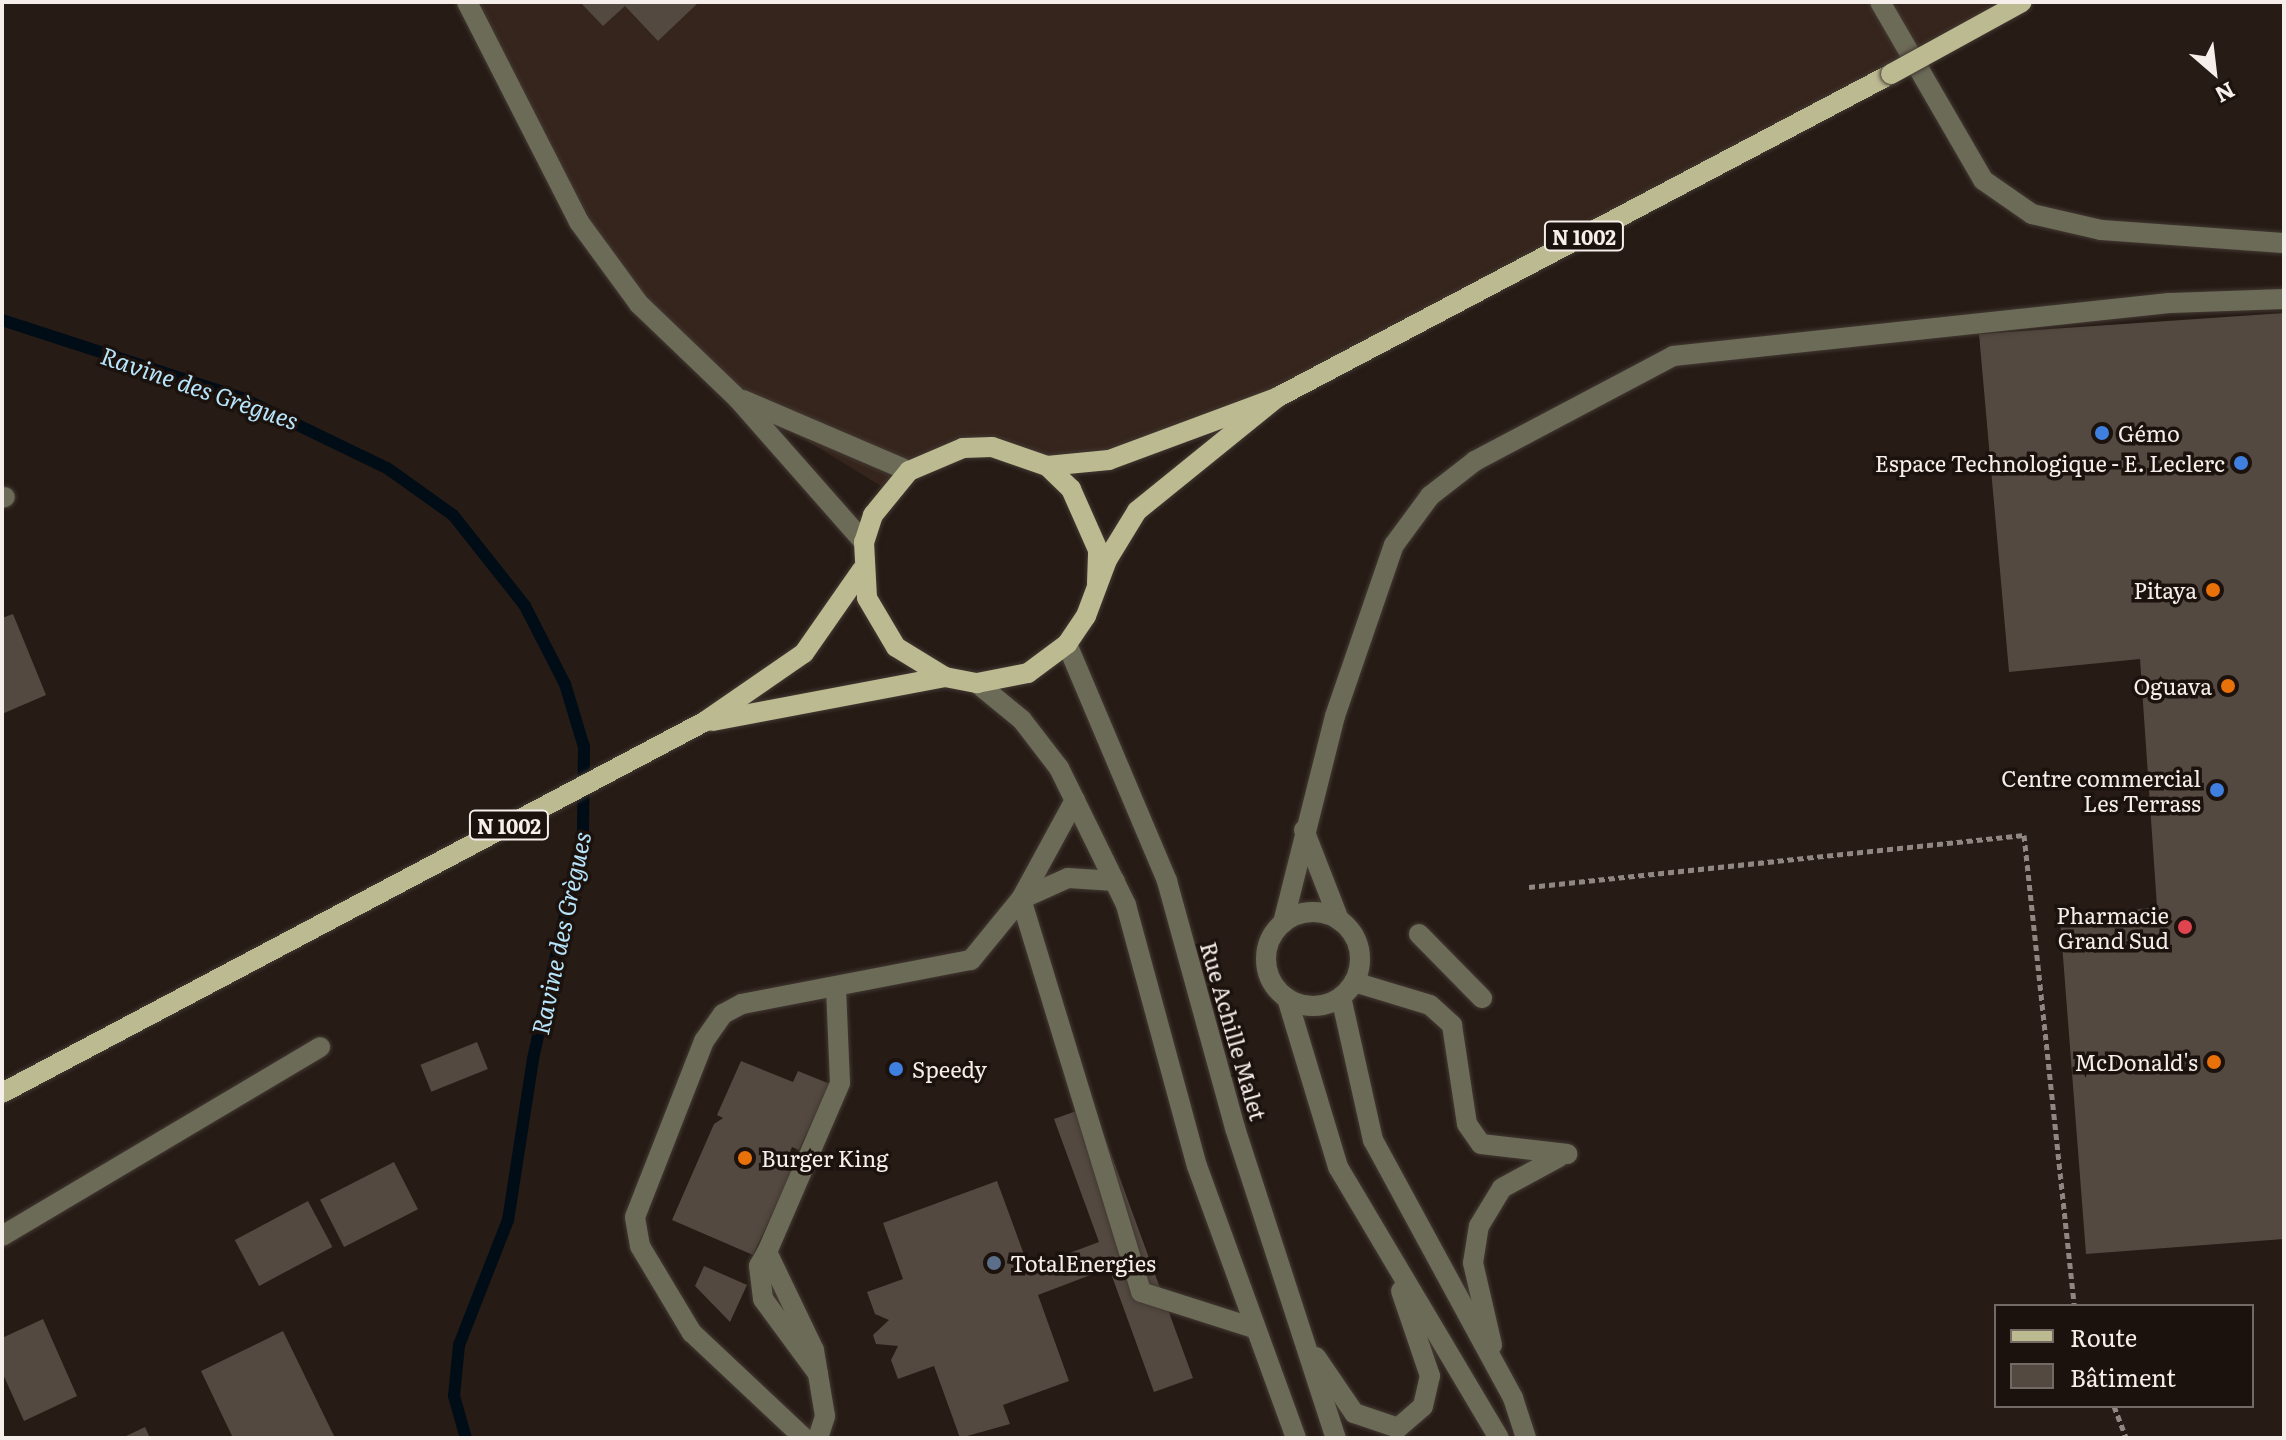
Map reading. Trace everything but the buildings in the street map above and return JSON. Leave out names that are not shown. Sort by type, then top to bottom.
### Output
[{"type":"main road","name":"N 1002","points":[[1047,466],[1109,460],[1278,397],[2022,2]]},
{"type":"main road","name":"N 1002","points":[[1097,583],[1137,511],[1278,397]]},
{"type":"main road","points":[[992,447],[1047,466],[1089,517],[1097,583],[1067,644],[1028,673],[977,683],[945,677],[896,647],[867,598],[862,570],[864,542],[873,515],[909,471],[948,452],[992,447]]},
{"type":"main road","name":"N 1002","points":[[2,1093],[704,722],[804,653],[862,570]]},
{"type":"main road","name":"N 1002","points":[[704,722],[945,677]]},
{"type":"street","points":[[467,2],[579,222],[639,304],[737,398],[864,542]]},
{"type":"street","points":[[1880,2],[1983,180],[2032,214],[2101,230],[2284,243]]},
{"type":"street","points":[[1499,1438],[1338,1167],[1287,998],[1266,962],[1283,923],[1304,830],[1394,545],[1430,496],[1475,461],[1673,356],[2284,299]]},
{"type":"street","points":[[737,398],[909,471]]},
{"type":"street","name":"Rue Achille Malet","points":[[1067,644],[1167,881],[1235,1128],[1336,1438]]},
{"type":"street","points":[[977,683],[1022,720],[1075,800],[1115,881],[1197,1166],[1296,1438]]},
{"type":"street","points":[[804,1438],[692,1333],[640,1246],[635,1217],[704,1041],[723,1014],[971,960],[1021,899],[1075,800]]},
{"type":"street","points":[[1304,830],[1339,920],[1360,955],[1347,989],[1373,1140],[1497,1369],[1526,1438]]},
{"type":"street","points":[[1021,899],[1068,878],[1115,881]]},
{"type":"street","points":[[1021,899],[1141,1292],[1254,1328]]},
{"type":"street","points":[[1283,923],[1310,912],[1339,920]]},
{"type":"street","points":[[1419,934],[1482,998]]},
{"type":"street","points":[[818,1438],[825,1416],[818,1374],[763,1299],[759,1266],[840,1083],[836,988]]},
{"type":"street","points":[[1287,998],[1313,1006],[1347,989],[1430,1005],[1452,1025],[1467,1124],[1481,1144],[1567,1154],[1502,1188],[1479,1226],[1473,1263],[1497,1369]]},
{"type":"street","points":[[2,1236],[320,1047]]},
{"type":"street","points":[[1305,1341],[1354,1413],[1398,1428],[1423,1406],[1430,1376],[1388,1253]]},
{"type":"path","points":[[1529,887],[2024,835],[2074,1304]]},
{"type":"path","points":[[2115,1408],[2126,1438]]},
{"type":"shaded area","points":[[465,2],[2022,2],[1277,397],[1130,453],[1047,466],[962,448],[889,491],[737,398],[639,304]]},
{"type":"waterway","name":"Ravine des Grègues","points":[[2,320],[242,398],[387,468],[453,515],[525,606],[565,684],[584,747],[583,835],[533,1059],[508,1220],[459,1345],[454,1396],[466,1438]]},
{"type":"place","name":"Gémo","points":[[2102,433]]},
{"type":"place","name":"Espace Technologique - E. Leclerc","points":[[2241,463]]},
{"type":"place","name":"Pitaya","points":[[2213,590]]},
{"type":"place","name":"Oguava","points":[[2228,686]]},
{"type":"place","name":"Centre commercial Les Terrass","points":[[2217,790]]},
{"type":"place","name":"Pharmacie Grand Sud","points":[[2185,927]]},
{"type":"place","name":"McDonald's","points":[[2214,1062]]},
{"type":"place","name":"Speedy","points":[[896,1069]]},
{"type":"place","name":"Burger King","points":[[745,1158]]},
{"type":"place","name":"TotalEnergies","points":[[994,1263]]}]
